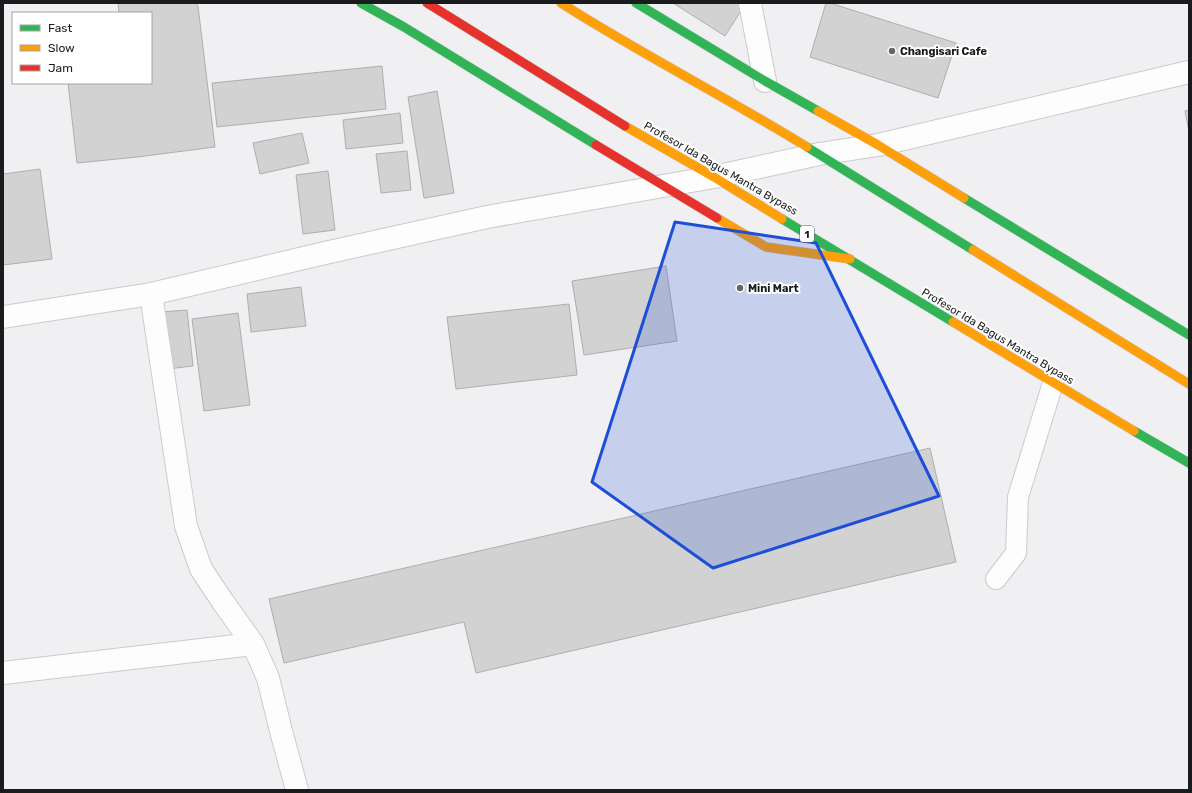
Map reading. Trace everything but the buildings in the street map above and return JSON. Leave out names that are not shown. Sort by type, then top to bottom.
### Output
[{"type":"main road","points":[[361,3],[404,27],[662,186],[766,246],[850,259]]},
{"type":"main road","name":"Profesor Ida Bagus Mantra Bypass","points":[[427,3],[609,117],[714,177],[1053,384],[1189,463]]},
{"type":"main road","points":[[561,3],[596,25],[762,119],[1189,384]]},
{"type":"main road","points":[[636,3],[765,81],[878,145],[1189,335]]},
{"type":"street","points":[[750,3],[765,81]]},
{"type":"street","points":[[3,317],[151,294],[487,216],[714,177],[819,154],[878,145],[1189,72]]},
{"type":"street","points":[[151,294],[186,526],[201,569],[253,644],[268,678],[297,790]]},
{"type":"street","points":[[3,673],[253,644]]},
{"type":"lane","points":[[996,580],[1016,553],[1018,497],[1053,384]]},
{"type":"highlighted area","points":[[675,222],[816,243],[939,496],[713,568],[592,482]]},
{"type":"traffic: fast","points":[[361,3],[404,27],[596,145]]},
{"type":"traffic: fast","points":[[636,3],[765,81],[818,111]]},
{"type":"traffic: fast","points":[[807,147],[973,250]]},
{"type":"traffic: fast","points":[[964,198],[1189,335]]},
{"type":"traffic: fast","points":[[782,219],[953,322]]},
{"type":"traffic: fast","points":[[1134,431],[1189,463]]},
{"type":"traffic: slow","points":[[561,3],[591,22],[807,147]]},
{"type":"traffic: slow","points":[[818,111],[878,145],[964,198]]},
{"type":"traffic: slow","points":[[625,126],[714,177],[782,219]]},
{"type":"traffic: slow","points":[[717,218],[766,247],[850,259]]},
{"type":"traffic: slow","points":[[973,250],[1189,384]]},
{"type":"traffic: slow","points":[[953,322],[1134,431]]},
{"type":"traffic: jam","points":[[427,3],[625,126]]},
{"type":"traffic: jam","points":[[596,145],[717,218]]},
{"type":"place","name":"Changisari Cafe","points":[[892,51]]},
{"type":"place","name":"Mini Mart","points":[[740,288]]}]
